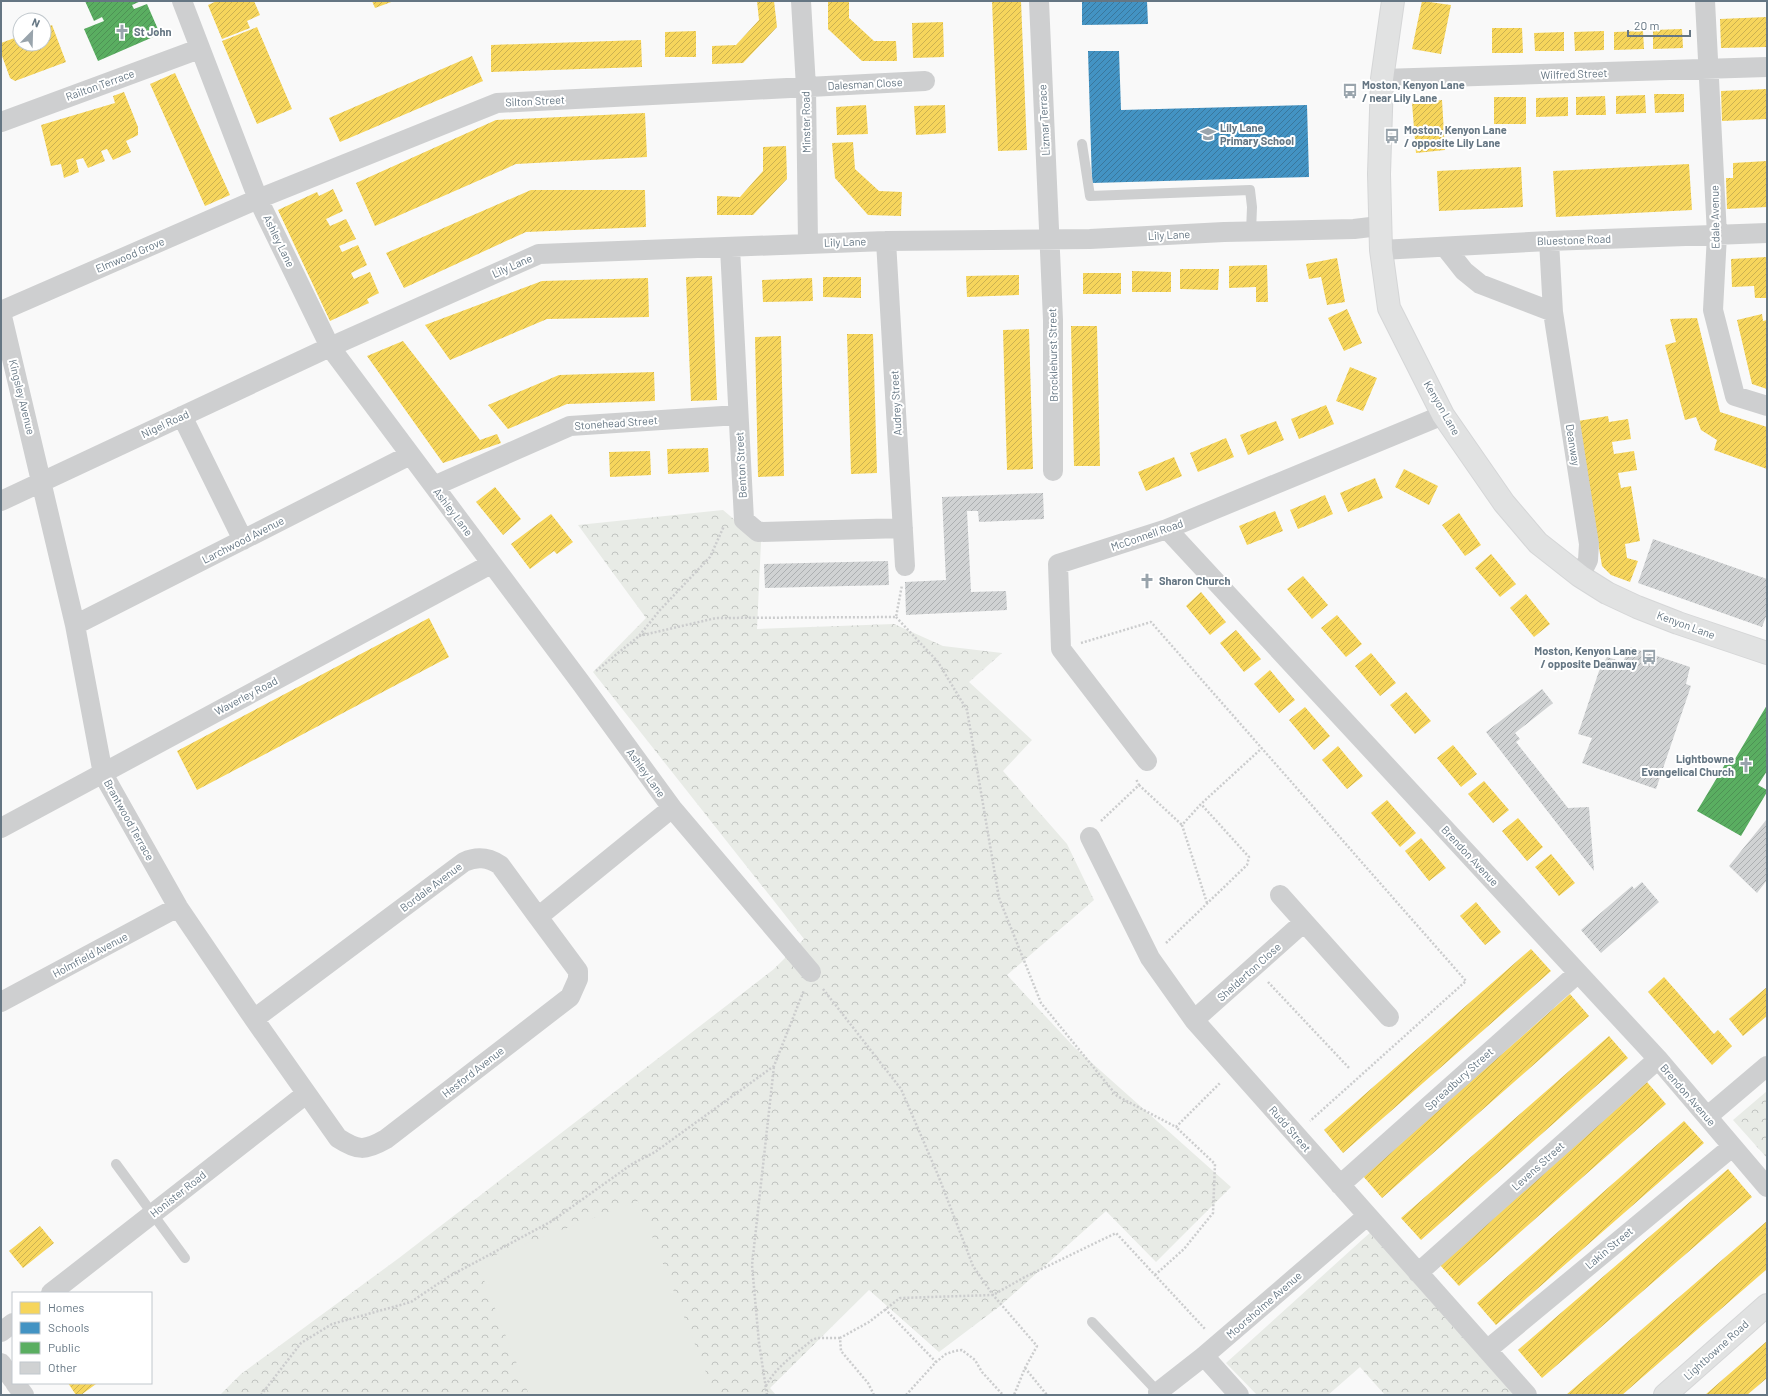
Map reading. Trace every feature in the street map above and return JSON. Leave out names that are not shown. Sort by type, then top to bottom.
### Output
[{"type":"street","name":"Ashley Lane","points":[[182,1],[199,49],[258,199],[330,347],[581,683],[672,808],[810,972]]},
{"type":"street","name":"Minster Road","points":[[801,1],[806,87],[808,244]]},
{"type":"street","name":"Lizmar Terrace","points":[[1038,1],[1050,239]]},
{"type":"street","name":"Kenyon Lane","points":[[1393,1],[1382,80],[1379,174],[1379,226],[1381,250],[1389,308],[1443,415],[1504,503],[1538,543],[1580,576],[1607,593],[1637,607],[1678,623],[1767,653]]},
{"type":"street","name":"Edale Avenue","points":[[1705,1],[1717,235],[1713,310],[1735,396],[1767,406]]},
{"type":"street","name":"Railton Terrace","points":[[1,122],[199,49]]},
{"type":"street","name":"Wilfred Street","points":[[1382,80],[1767,67]]},
{"type":"street","name":"Dalesman Close","points":[[806,87],[925,81]]},
{"type":"street","name":"Silton Street","points":[[258,199],[497,103],[806,87]]},
{"type":"street","name":"Elmwood Grove","points":[[1,311],[258,199]]},
{"type":"street","name":"Lily Lane","points":[[330,347],[539,254],[886,241],[1050,239],[1354,229],[1379,226]]},
{"type":"street","name":"Bluestone Road","points":[[1381,250],[1549,241],[1767,233]]},
{"type":"street","name":"Brocklehurst Street","points":[[1050,239],[1053,320],[1053,471]]},
{"type":"street","name":"Audrey Street","points":[[886,241],[905,566]]},
{"type":"street","name":"Deanway","points":[[1549,241],[1553,312],[1589,544],[1588,560],[1580,576]]},
{"type":"street","points":[[1445,247],[1464,271],[1480,284],[1553,312]]},
{"type":"street","name":"Benton Street","points":[[730,248],[744,520]]},
{"type":"street","name":"Kingsley Avenue","points":[[1,311],[42,482]]},
{"type":"street","name":"Nigel Road","points":[[1,501],[330,347]]},
{"type":"street","name":"Stonehead Street","points":[[434,486],[570,426],[738,415]]},
{"type":"street","name":"McConnell Road","points":[[1061,649],[1058,564],[1167,529],[1443,415]]},
{"type":"street","points":[[182,416],[243,540]]},
{"type":"street","name":"Larchwood Avenue","points":[[75,625],[410,455]]},
{"type":"street","name":"Brantwood Terrace","points":[[42,482],[75,625],[103,774],[178,908],[306,1094]]},
{"type":"street","points":[[744,520],[758,532],[903,528]]},
{"type":"street","name":"Brendon Avenue","points":[[1167,529],[1658,1059],[1767,1187]]},
{"type":"street","name":"Waverley Road","points":[[1,828],[491,564]]},
{"type":"street","points":[[1061,649],[1147,761]]},
{"type":"street","points":[[538,917],[672,808]]},
{"type":"street","name":"Rudd Street","points":[[1090,837],[1150,958],[1194,1020],[1527,1395]]},
{"type":"street","name":"Bordale Avenue","points":[[254,1019],[464,862],[473,858],[492,859],[500,865],[538,917]]},
{"type":"street","points":[[1280,895],[1389,1017]]},
{"type":"street","name":"Holmfield Avenue","points":[[1,1002],[178,908]]},
{"type":"street","name":"Hesford Avenue","points":[[306,1094],[338,1138],[348,1144],[360,1149],[374,1146],[392,1135],[570,997],[578,979],[578,971],[538,917]]},
{"type":"street","name":"Shelderton Close","points":[[1194,1020],[1255,968],[1304,922]]},
{"type":"street","name":"Spreadbury Street","points":[[1340,1185],[1578,973]]},
{"type":"street","name":"Levens Street","points":[[1418,1273],[1658,1059]]},
{"type":"street","points":[[1708,1116],[1767,1066]]},
{"type":"street","name":"Honister Road","points":[[52,1292],[306,1094]]},
{"type":"street","name":"Lakin Street","points":[[1487,1350],[1732,1147]]},
{"type":"street","name":"Moorsholme Avenue","points":[[1158,1392],[1211,1350],[1367,1216]]},
{"type":"street","name":"Lightbowne Road","points":[[1665,1395],[1767,1305]]},
{"type":"street","points":[[1,1332],[12,1324]]},
{"type":"street","points":[[1211,1350],[1239,1395]]},
{"type":"street","points":[[1,1363],[12,1379]]},
{"type":"street","points":[[16,1384],[24,1395]]},
{"type":"lane","points":[[1082,144],[1090,196],[1250,190],[1252,207],[1251,232]]},
{"type":"lane","points":[[116,1164],[185,1258]]},
{"type":"lane","points":[[1092,1322],[1158,1392]]},
{"type":"path","points":[[581,683],[639,636],[660,610],[710,558],[726,523],[744,520]]},
{"type":"path","points":[[896,617],[905,566]]},
{"type":"path","points":[[639,636],[716,618],[896,617],[938,662],[967,710],[999,898],[1041,1003],[1117,1096],[1176,1127],[1215,1164],[1213,1213],[1184,1249],[1155,1275]]},
{"type":"path","points":[[1061,649],[1151,622],[1466,981],[1295,1135]]},
{"type":"path","points":[[1182,825],[1202,804],[1262,748]]},
{"type":"path","points":[[1147,761],[1132,772],[1139,784],[1182,825],[1207,904]]},
{"type":"path","points":[[1090,837],[1102,818],[1139,784]]},
{"type":"path","points":[[1150,958],[1247,865],[1249,857],[1202,804]]},
{"type":"path","points":[[1255,968],[1350,1069]]},
{"type":"path","points":[[768,1395],[765,1387],[759,1343],[752,1265],[774,1066],[810,972]]},
{"type":"path","points":[[810,972],[901,1089],[938,1175],[974,1266],[993,1295],[1037,1346],[1025,1368],[1014,1395]]},
{"type":"path","points":[[261,1395],[301,1343],[332,1324],[411,1302],[448,1277],[552,1221],[632,1164],[656,1152],[774,1066]]},
{"type":"path","points":[[1176,1127],[1236,1067]]},
{"type":"path","points":[[765,1387],[772,1374],[812,1340],[817,1338],[840,1338],[869,1322],[900,1298],[993,1295],[1023,1278],[1116,1233],[1155,1275],[1211,1350]]},
{"type":"path","points":[[885,1310],[936,1362]]},
{"type":"path","points":[[840,1338],[841,1351],[868,1383],[874,1395]]},
{"type":"path","points":[[906,1395],[936,1362],[946,1354],[962,1350],[975,1360],[982,1372],[1003,1395]]},
{"type":"path","points":[[1025,1368],[1047,1395]]},
{"type":"green space","points":[[723,510],[761,542],[757,629],[894,624],[943,646],[1002,653],[969,682],[1032,740],[1003,771],[1067,844],[1094,900],[1007,975],[1074,1047],[1231,1187],[1156,1262],[1106,1211],[1000,1306],[939,1352],[869,1290],[770,1388],[776,1395],[220,1395],[241,1374],[399,1258],[774,969],[804,939],[593,672],[646,618],[578,525]]},
{"type":"green space","points":[[1767,1091],[1767,1158],[1733,1120]]},
{"type":"green space","points":[[638,1201],[715,1395],[529,1395],[477,1262]]},
{"type":"green space","points":[[1373,1230],[1516,1395],[1385,1395],[1360,1367],[1328,1395],[1257,1395],[1226,1363]]},
{"type":"building: Homes","points":[[217,1],[254,1],[260,15],[247,21],[250,28],[222,39],[208,5]]},
{"type":"building: Homes","points":[[372,1],[394,1],[375,8]]},
{"type":"building: Homes","points":[[757,1],[774,1],[777,27],[743,63],[712,64],[712,46],[736,45],[759,20]]},
{"type":"building: Homes","points":[[828,1],[849,1],[849,18],[874,41],[896,41],[897,61],[862,61],[828,29]]},
{"type":"building: Homes","points":[[992,1],[1021,1],[1027,150],[998,151]]},
{"type":"building: Homes","points":[[1422,1],[1451,5],[1441,54],[1412,49]]},
{"type":"building: Homes","points":[[1767,17],[1767,47],[1721,48],[1720,19]]},
{"type":"building: Homes","points":[[943,22],[944,57],[913,58],[912,23]]},
{"type":"building: Homes","points":[[52,25],[66,62],[15,81],[10,78],[1,53],[1,43],[12,39],[12,52],[52,52]]},
{"type":"building: Homes","points":[[257,27],[292,109],[257,124],[222,41]]},
{"type":"building: Homes","points":[[1492,28],[1522,28],[1523,53],[1492,53]]},
{"type":"building: Homes","points":[[1682,29],[1683,48],[1653,49],[1653,30]]},
{"type":"building: Homes","points":[[696,31],[696,57],[665,57],[665,32]]},
{"type":"building: Homes","points":[[1604,31],[1604,50],[1575,51],[1574,32]]},
{"type":"building: Homes","points":[[1643,31],[1644,49],[1614,50],[1614,32]]},
{"type":"building: Homes","points":[[1564,32],[1564,51],[1535,51],[1534,33]]},
{"type":"building: Homes","points":[[641,40],[642,67],[491,72],[491,45]]},
{"type":"building: Homes","points":[[472,56],[483,81],[340,142],[329,118]]},
{"type":"building: Homes","points":[[175,73],[230,195],[205,206],[150,84]]},
{"type":"building: Homes","points":[[1767,89],[1767,119],[1722,121],[1721,91]]},
{"type":"building: Homes","points":[[124,92],[138,127],[138,135],[126,141],[131,152],[113,160],[107,149],[101,151],[105,161],[88,168],[83,158],[76,160],[79,172],[64,178],[61,164],[51,166],[41,125],[115,103],[113,96]]},
{"type":"building: Homes","points":[[1654,94],[1684,94],[1684,112],[1655,113]]},
{"type":"building: Homes","points":[[1645,95],[1646,113],[1616,114],[1616,96]]},
{"type":"building: Homes","points":[[1605,96],[1606,115],[1576,115],[1576,97]]},
{"type":"building: Homes","points":[[1494,97],[1526,97],[1526,124],[1494,124]]},
{"type":"building: Homes","points":[[1568,97],[1568,116],[1536,117],[1536,98]]},
{"type":"building: Homes","points":[[1442,100],[1445,150],[1416,153],[1412,103]]},
{"type":"building: Homes","points":[[866,105],[868,134],[837,135],[836,107]]},
{"type":"building: Homes","points":[[945,105],[946,133],[916,135],[914,106]]},
{"type":"building: Homes","points":[[645,113],[647,157],[516,164],[375,226],[356,183],[496,120]]},
{"type":"building: Homes","points":[[853,142],[855,169],[879,191],[902,192],[901,216],[868,215],[835,178],[832,143]]},
{"type":"building: Homes","points":[[786,146],[787,179],[753,215],[717,215],[717,196],[740,197],[763,171],[763,147]]},
{"type":"building: Homes","points":[[1767,161],[1767,207],[1727,209],[1726,178],[1733,178],[1733,163]]},
{"type":"building: Homes","points":[[1689,164],[1692,210],[1556,217],[1553,171]]},
{"type":"building: Homes","points":[[1521,167],[1523,207],[1439,211],[1437,171]]},
{"type":"building: Homes","points":[[333,189],[343,211],[326,219],[330,226],[346,219],[356,239],[339,246],[342,252],[358,245],[367,265],[351,273],[354,279],[370,272],[379,293],[367,299],[369,303],[330,321],[278,210],[317,192],[319,196]]},
{"type":"building: Homes","points":[[531,190],[645,190],[646,227],[526,232],[404,288],[386,253]]},
{"type":"building: Homes","points":[[1767,257],[1767,298],[1755,298],[1754,286],[1732,287],[1731,259]]},
{"type":"building: Homes","points":[[1337,258],[1345,302],[1327,305],[1321,277],[1309,279],[1306,264]]},
{"type":"building: Homes","points":[[1267,265],[1268,302],[1256,302],[1256,287],[1229,288],[1229,266]]},
{"type":"building: Homes","points":[[1180,269],[1219,269],[1218,290],[1180,289]]},
{"type":"building: Homes","points":[[1132,271],[1171,272],[1171,292],[1132,292]]},
{"type":"building: Homes","points":[[1083,273],[1121,273],[1121,294],[1083,294]]},
{"type":"building: Homes","points":[[1019,275],[1019,295],[967,297],[966,276]]},
{"type":"building: Homes","points":[[712,276],[717,400],[691,401],[686,277]]},
{"type":"building: Homes","points":[[823,277],[861,277],[861,298],[823,297]]},
{"type":"building: Homes","points":[[648,278],[649,317],[547,319],[450,360],[425,325],[542,281]]},
{"type":"building: Homes","points":[[812,278],[813,301],[763,302],[762,280]]},
{"type":"building: Homes","points":[[1347,309],[1362,343],[1344,351],[1328,318]]},
{"type":"building: Homes","points":[[1762,314],[1763,321],[1767,320],[1767,389],[1752,384],[1737,320]]},
{"type":"building: Homes","points":[[1697,318],[1720,412],[1767,427],[1767,469],[1714,450],[1717,440],[1701,430],[1696,417],[1685,420],[1665,345],[1676,342],[1670,319]]},
{"type":"building: Homes","points":[[1071,326],[1097,326],[1100,466],[1074,466]]},
{"type":"building: Homes","points":[[1029,329],[1033,469],[1007,470],[1003,330]]},
{"type":"building: Homes","points":[[847,334],[873,334],[877,473],[851,474]]},
{"type":"building: Homes","points":[[781,336],[784,476],[758,477],[755,337]]},
{"type":"building: Homes","points":[[403,341],[480,440],[497,434],[501,443],[443,463],[367,356]]},
{"type":"building: Homes","points":[[1350,367],[1377,378],[1363,411],[1336,401]]},
{"type":"building: Homes","points":[[654,372],[655,401],[567,404],[508,429],[488,405],[559,375]]},
{"type":"building: Homes","points":[[1326,405],[1334,424],[1299,439],[1291,419]]},
{"type":"building: Homes","points":[[1608,416],[1609,422],[1628,419],[1631,439],[1612,442],[1614,454],[1634,451],[1637,470],[1618,473],[1621,488],[1631,486],[1640,541],[1625,544],[1627,558],[1638,561],[1630,582],[1611,575],[1602,566],[1578,421]]},
{"type":"building: Homes","points":[[1276,421],[1284,440],[1248,455],[1240,435]]},
{"type":"building: Homes","points":[[1226,438],[1234,457],[1198,472],[1190,453]]},
{"type":"building: Homes","points":[[708,448],[709,472],[668,474],[667,449]]},
{"type":"building: Homes","points":[[650,451],[651,475],[610,477],[609,452]]},
{"type":"building: Homes","points":[[1174,457],[1182,476],[1146,491],[1138,472]]},
{"type":"building: Homes","points":[[1404,469],[1438,486],[1429,505],[1395,487]]},
{"type":"building: Homes","points":[[1375,478],[1383,498],[1348,512],[1340,493]]},
{"type":"building: Homes","points":[[495,487],[521,519],[503,535],[476,502]]},
{"type":"building: Homes","points":[[1325,495],[1333,514],[1298,529],[1290,510]]},
{"type":"building: Homes","points":[[1275,511],[1283,531],[1247,545],[1239,526]]},
{"type":"building: Homes","points":[[1459,513],[1481,545],[1465,556],[1442,525]]},
{"type":"building: Homes","points":[[551,514],[573,542],[557,554],[554,551],[530,569],[511,544]]},
{"type":"building: Homes","points":[[1491,554],[1516,584],[1500,597],[1475,568]]},
{"type":"building: Homes","points":[[1303,576],[1328,605],[1312,619],[1287,589]]},
{"type":"building: Homes","points":[[1201,592],[1226,622],[1210,635],[1186,606]]},
{"type":"building: Homes","points":[[1526,594],[1550,624],[1534,637],[1510,608]]},
{"type":"building: Homes","points":[[1337,615],[1362,644],[1346,657],[1321,628]]},
{"type":"building: Homes","points":[[429,618],[449,657],[197,790],[177,751]]},
{"type":"building: Homes","points":[[1236,630],[1261,659],[1244,672],[1220,643]]},
{"type":"building: Homes","points":[[1371,653],[1396,683],[1380,696],[1355,666]]},
{"type":"building: Homes","points":[[1270,670],[1295,700],[1279,713],[1254,684]]},
{"type":"building: Homes","points":[[1406,692],[1431,721],[1415,734],[1390,705]]},
{"type":"building: Homes","points":[[1305,707],[1330,736],[1314,750],[1289,720]]},
{"type":"building: Homes","points":[[1453,745],[1477,774],[1461,787],[1437,758]]},
{"type":"building: Homes","points":[[1338,746],[1363,776],[1347,789],[1322,760]]},
{"type":"building: Homes","points":[[1484,781],[1509,810],[1493,823],[1468,794]]},
{"type":"building: Homes","points":[[1387,800],[1416,833],[1400,847],[1371,813]]},
{"type":"building: Homes","points":[[1518,818],[1543,847],[1527,861],[1502,831]]},
{"type":"building: Homes","points":[[1421,838],[1446,868],[1429,881],[1405,851]]},
{"type":"building: Homes","points":[[1551,854],[1575,883],[1559,896],[1535,867]]},
{"type":"building: Homes","points":[[1476,902],[1501,932],[1485,945],[1460,916]]},
{"type":"building: Homes","points":[[1531,949],[1551,971],[1343,1153],[1324,1130]]},
{"type":"building: Homes","points":[[1664,977],[1714,1034],[1718,1030],[1732,1046],[1712,1065],[1648,992]]},
{"type":"building: Homes","points":[[1767,987],[1767,1016],[1743,1036],[1729,1019]]},
{"type":"building: Homes","points":[[1570,994],[1589,1016],[1382,1198],[1363,1176]]},
{"type":"building: Homes","points":[[1609,1036],[1628,1058],[1421,1240],[1401,1218]]},
{"type":"building: Homes","points":[[1647,1082],[1666,1104],[1459,1286],[1439,1264]]},
{"type":"building: Homes","points":[[1684,1121],[1704,1143],[1496,1325],[1477,1303]]},
{"type":"building: Homes","points":[[1728,1169],[1752,1197],[1542,1378],[1518,1350]]},
{"type":"building: Homes","points":[[1767,1221],[1767,1269],[1622,1395],[1566,1395]]},
{"type":"building: Homes","points":[[40,1226],[54,1243],[23,1268],[9,1251]]},
{"type":"building: Homes","points":[[1767,1341],[1767,1378],[1747,1395],[1705,1395]]},
{"type":"building: Homes","points":[[69,1384],[96,1384],[81,1395],[76,1395]]},
{"type":"building: Schools","points":[[1082,1],[1147,1],[1148,24],[1082,25]]},
{"type":"building: Schools","points":[[1088,51],[1119,51],[1121,110],[1307,105],[1309,177],[1092,183]]},
{"type":"building: Public","name":"St John","points":[[85,1],[141,1],[132,5],[134,9],[147,4],[160,34],[98,61],[84,29],[104,21],[102,17],[94,21]]},
{"type":"building: Public","name":"Lightbowne Evangelical Church","points":[[1767,705],[1767,771],[1758,785],[1767,790],[1767,792],[1741,836],[1697,811],[1730,756],[1735,759]]},
{"type":"building: Other","points":[[1043,493],[1044,519],[979,522],[978,511],[967,511],[971,592],[1006,591],[1007,610],[906,615],[905,582],[946,580],[942,497]]},
{"type":"building: Other","points":[[1653,539],[1767,579],[1767,614],[1762,627],[1638,583]]},
{"type":"building: Other","points":[[888,561],[889,585],[765,588],[764,564]]},
{"type":"building: Other","points":[[1630,647],[1690,667],[1686,684],[1691,686],[1656,789],[1582,763],[1592,738],[1578,734],[1599,671],[1607,657],[1623,662]]},
{"type":"building: Other","points":[[1542,689],[1553,703],[1515,733],[1520,739],[1516,742],[1568,808],[1589,807],[1594,871],[1486,732]]},
{"type":"building: Other","points":[[1767,819],[1767,880],[1757,893],[1729,866]]},
{"type":"building: Other","points":[[1642,882],[1659,902],[1601,953],[1581,930],[1632,886],[1634,889]]},
{"type":"place","name":"St John","points":[[122,32]]},
{"type":"place","name":"Moston, Kenyon Lane / near Lily Lane","points":[[1350,91]]},
{"type":"place","name":"Lily Lane Primary School","points":[[1208,134]]},
{"type":"place","name":"Moston, Kenyon Lane / opposite Lily Lane","points":[[1392,136]]},
{"type":"place","name":"Sharon Church","points":[[1147,581]]},
{"type":"place","name":"Moston, Kenyon Lane / opposite Deanway","points":[[1649,657]]},
{"type":"place","name":"Lightbowne Evangelical Church","points":[[1746,765]]}]
